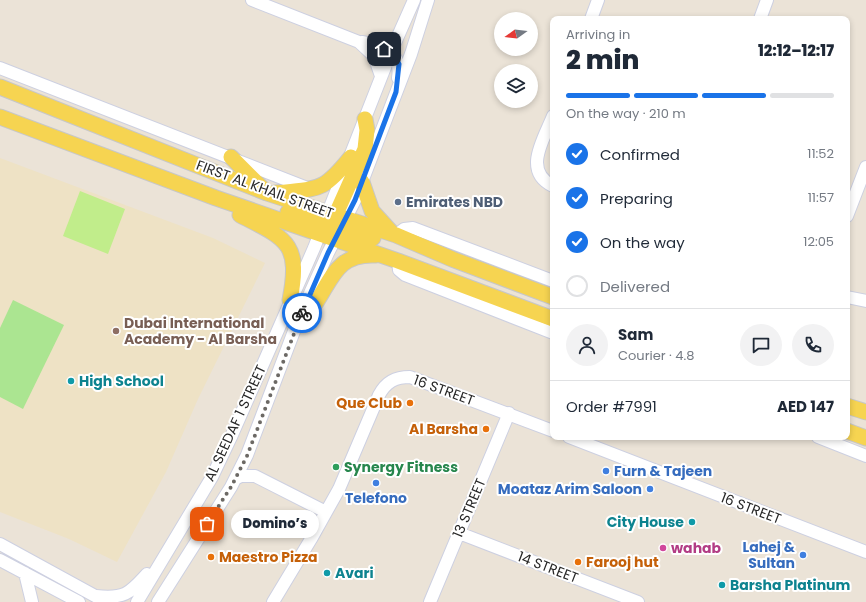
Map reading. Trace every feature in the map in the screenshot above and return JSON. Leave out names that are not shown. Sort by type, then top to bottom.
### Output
[{"type":"main road","name":"FIRST AL KHAIL STREET","points":[[0,87],[269,193],[332,226],[381,256],[550,318]]},
{"type":"main road","name":"FIRST AL KHAIL STREET","points":[[0,117],[216,198],[332,226],[395,235],[452,259],[550,296]]},
{"type":"main road","points":[[365,119],[367,130],[364,148],[332,226],[363,234],[434,259],[452,259]]},
{"type":"main road","points":[[231,157],[269,193],[315,189],[328,183],[351,157]]},
{"type":"main road","points":[[362,182],[372,211],[395,235]]},
{"type":"main road","points":[[216,198],[230,209],[273,232],[284,241],[291,253],[295,267],[290,300]]},
{"type":"main road","points":[[300,318],[313,306],[329,277],[338,267],[358,257],[381,256]]},
{"type":"main road","points":[[850,407],[866,412]]},
{"type":"main road","points":[[850,432],[866,438]]},
{"type":"street","points":[[252,0],[359,42],[372,44],[391,52],[397,58],[399,64],[396,92]]},
{"type":"street","points":[[332,226],[351,157],[381,76],[414,0]]},
{"type":"street","points":[[332,226],[362,182],[411,54],[428,0]]},
{"type":"street","points":[[592,16],[598,0]]},
{"type":"street","points":[[761,16],[767,0]]},
{"type":"street","points":[[359,42],[374,56],[381,76]]},
{"type":"street","points":[[0,68],[310,189]]},
{"type":"street","points":[[548,183],[537,171],[536,160],[550,124]]},
{"type":"street","points":[[850,208],[866,167]]},
{"type":"street","name":"AL SEEDAF 1 STREET","points":[[137,602],[212,476],[231,437],[290,300],[332,226]]},
{"type":"street","name":"AL SEEDAF 1 STREET","points":[[159,601],[235,479],[247,456],[300,318],[332,226]]},
{"type":"street","points":[[395,235],[404,229],[413,228],[550,280]]},
{"type":"street","points":[[398,261],[399,270],[405,275],[550,332]]},
{"type":"street","points":[[850,298],[866,301]]},
{"type":"street","name":"16 STREET","points":[[273,602],[326,512],[351,463],[379,394],[388,382],[395,379],[410,377],[550,430]]},
{"type":"street","name":"13 STREET","points":[[430,602],[509,414]]},
{"type":"street","name":"16 STREET","points":[[577,440],[866,552]]},
{"type":"street","points":[[826,440],[866,456]]},
{"type":"street","points":[[247,456],[262,478]]},
{"type":"street","points":[[235,479],[248,475],[262,478],[326,512]]},
{"type":"street","name":"14 STREET","points":[[459,533],[638,602]]},
{"type":"street","points":[[0,544],[106,602]]},
{"type":"street","points":[[145,602],[165,568],[167,552]]},
{"type":"street","points":[[0,560],[79,602]]},
{"type":"street","points":[[94,596],[109,598],[123,596],[135,588],[148,573],[157,570]]},
{"type":"street","points":[[25,573],[32,602]]},
{"type":"shaded area","name":"Dubai International Academy - Al Barsha","points":[[0,158],[213,238],[265,263],[198,399],[166,472],[117,562],[69,539],[0,512]]},
{"type":"green space","points":[[80,191],[125,209],[108,254],[63,236]]},
{"type":"green space","points":[[13,300],[64,325],[23,409],[0,397],[0,328]]},
{"type":"way so far","points":[[207,524],[231,487],[247,456],[302,313]]},
{"type":"place","name":"Emirates NBD","points":[[398,202]]},
{"type":"place","name":"Dubai International Academy - Al Barsha","points":[[116,331]]},
{"type":"place","name":"High School","points":[[71,381]]},
{"type":"place","name":"Que Club","points":[[410,403]]},
{"type":"place","name":"Al Barsha","points":[[486,429]]},
{"type":"place","name":"Synergy Fitness","points":[[336,467]]},
{"type":"place","name":"Furn & Tajeen","points":[[606,471]]},
{"type":"place","name":"Telefono","points":[[376,483]]},
{"type":"place","name":"Moataz Arim Saloon","points":[[650,489]]},
{"type":"place","name":"City House","points":[[692,522]]},
{"type":"place","name":"Domino’s","points":[[207,524]]},
{"type":"place","name":"wahab","points":[[663,548]]},
{"type":"place","name":"Lahej & Sultan","points":[[803,555]]},
{"type":"place","name":"Maestro Pizza","points":[[211,557]]},
{"type":"place","name":"Farooj hut","points":[[578,562]]},
{"type":"place","name":"Avari","points":[[327,573]]},
{"type":"place","name":"Barsha Platinum","points":[[722,585]]},
{"type":"route","points":[[302,313],[334,239],[355,200],[396,92],[399,64],[397,58],[391,52],[384,49]]}]
